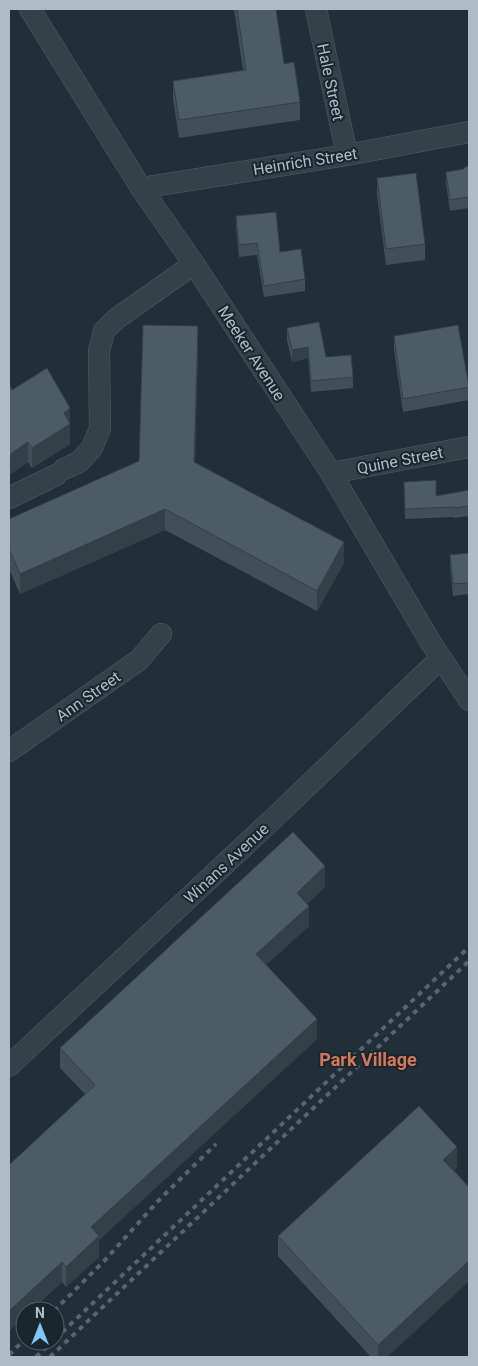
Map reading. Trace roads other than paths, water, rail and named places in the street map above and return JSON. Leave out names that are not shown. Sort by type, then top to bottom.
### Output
[{"type":"street","name":"Meeker Avenue","points":[[30,9],[141,188],[194,264],[331,473],[441,658],[469,700]]},
{"type":"street","name":"Hale Street","points":[[316,9],[346,155]]},
{"type":"street","name":"Heinrich Street","points":[[141,188],[346,155],[469,132]]},
{"type":"street","points":[[9,498],[79,462],[92,448],[100,428],[99,351],[104,330],[116,319],[194,264]]},
{"type":"street","name":"Quine Street","points":[[331,473],[469,447]]},
{"type":"street","name":"Ann Street","points":[[9,751],[139,660],[161,634]]},
{"type":"street","name":"Winans Avenue","points":[[9,1066],[273,819],[441,658]]},
{"type":"railway","points":[[65,1330],[469,947]]},
{"type":"railway","points":[[50,1357],[469,961]]},
{"type":"railway","points":[[64,1301],[106,1259],[158,1201],[216,1144]]},
{"type":"railway","points":[[9,1355],[15,1349]]},
{"type":"railway","points":[[36,1357],[42,1351]]},
{"type":"district","name":"Park Village","points":[[368,1060]]}]
